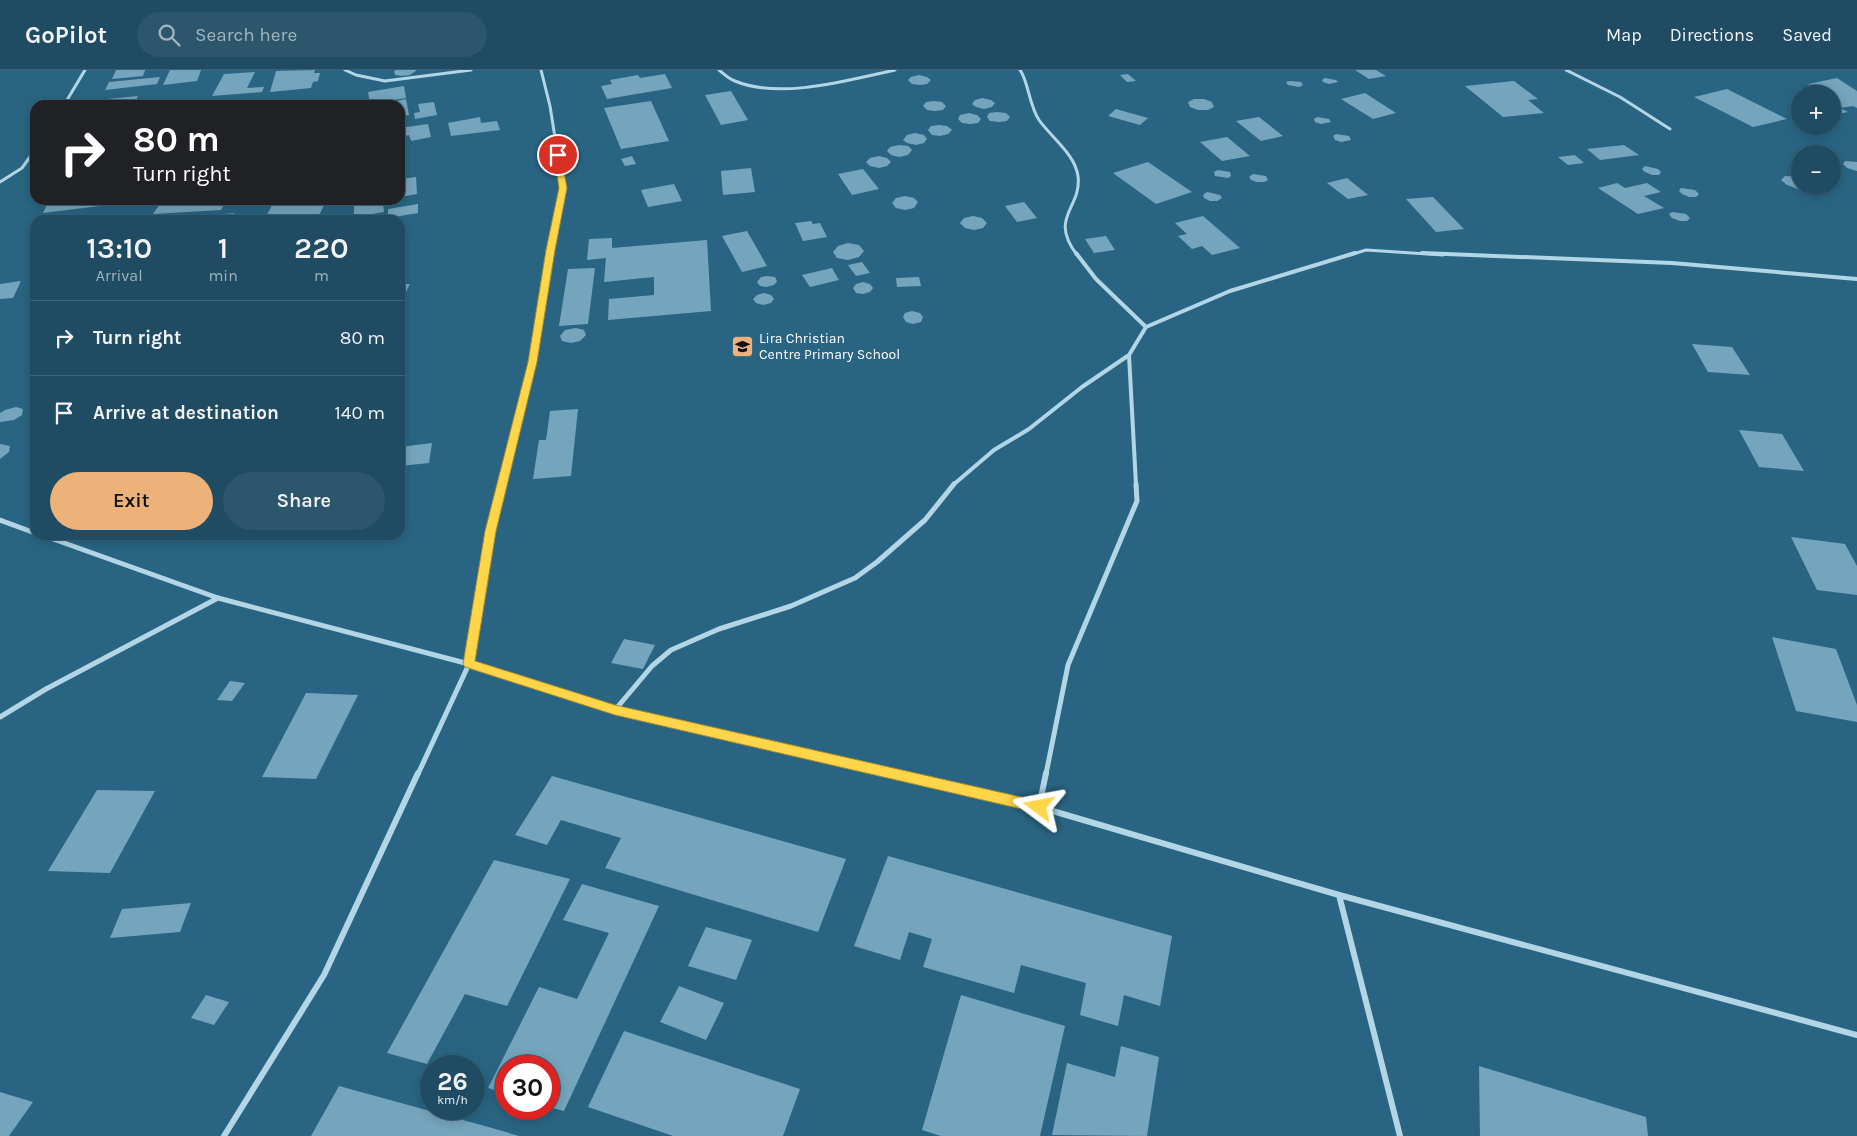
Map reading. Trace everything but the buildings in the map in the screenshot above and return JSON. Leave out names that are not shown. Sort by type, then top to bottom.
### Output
[{"type":"street","points":[[67,100],[85,70]]},
{"type":"street","points":[[345,70],[369,79],[385,81],[470,70]]},
{"type":"street","points":[[224,1136],[324,975],[469,664],[491,531],[533,362],[550,250],[563,188],[550,106],[541,70]]},
{"type":"street","points":[[719,70],[734,80],[748,86],[767,89],[838,82],[895,70]]},
{"type":"street","points":[[1020,70],[1034,110],[1075,167],[1079,180],[1064,226],[1067,240],[1078,260],[1146,327]]},
{"type":"street","points":[[1566,70],[1599,85],[1646,111],[1670,129]]},
{"type":"street","points":[[0,182],[22,168],[30,157]]},
{"type":"street","points":[[615,710],[652,666],[671,650],[719,629],[791,606],[855,578],[877,562],[925,520],[953,484],[994,450],[1029,429],[1082,387],[1129,355],[1146,327],[1230,290],[1366,250],[1481,257],[1672,263],[1857,278]]},
{"type":"street","points":[[1039,807],[1068,665],[1137,501],[1129,355]]},
{"type":"street","points":[[0,520],[30,530]]},
{"type":"street","points":[[56,540],[218,598],[469,664],[615,710],[1039,807],[1339,896],[1857,1034]]},
{"type":"street","points":[[0,716],[46,689],[218,598]]},
{"type":"street","points":[[1339,896],[1400,1136]]},
{"type":"place","name":"Lira Christian Centre Primary School","points":[[743,346]]},
{"type":"route","points":[[558,155],[563,188],[550,250],[533,362],[491,531],[469,664],[615,710],[1039,807]]}]
